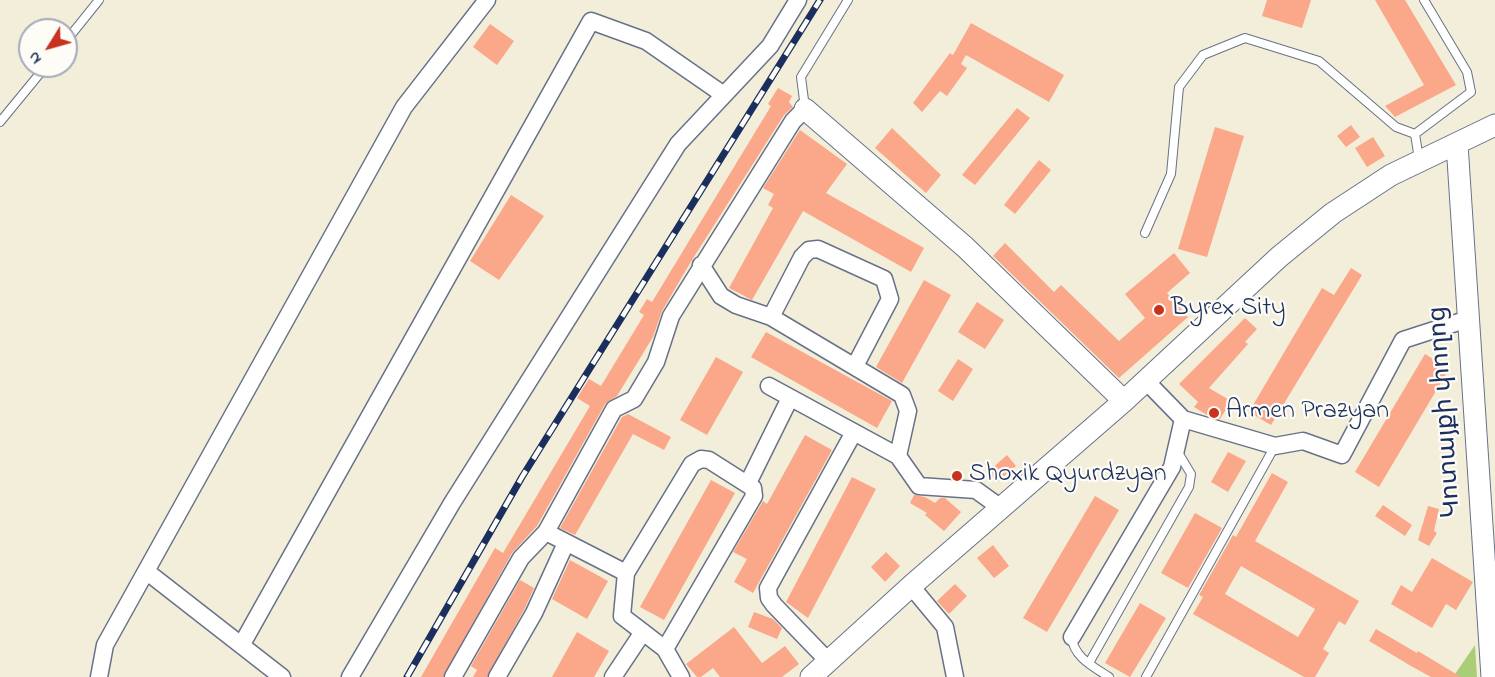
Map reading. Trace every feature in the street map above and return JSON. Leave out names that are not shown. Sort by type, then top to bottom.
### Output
[{"type":"street","points":[[99,677],[105,645],[404,107],[487,0]]},
{"type":"street","points":[[350,677],[452,503],[678,144],[770,46],[798,0]]},
{"type":"street","points":[[242,644],[591,21],[646,41],[724,95]]},
{"type":"street","points":[[453,677],[521,558],[546,532],[614,409],[634,399],[656,362],[671,316],[701,265],[794,121],[805,109],[965,247],[1124,401]]},
{"type":"street","points":[[812,677],[911,586],[1124,401],[1279,256],[1360,194],[1419,159],[1457,144],[1495,125]]},
{"type":"street","name":"Կոտայքի փողոց","points":[[1457,144],[1492,677]]},
{"type":"street","points":[[771,317],[802,257],[809,250],[818,249],[884,279],[890,299],[855,366]]},
{"type":"street","points":[[701,265],[721,296],[736,305],[771,317],[902,394],[907,403],[906,426],[898,456]]},
{"type":"street","points":[[1146,381],[1183,419],[1275,446],[1303,441],[1342,455],[1403,340],[1468,319]]},
{"type":"street","points":[[769,386],[898,456],[919,486],[976,490],[1001,508]]},
{"type":"street","points":[[748,483],[790,398]]},
{"type":"street","points":[[1072,637],[1172,467],[1183,419]]},
{"type":"street","points":[[829,662],[769,598],[768,588],[854,432]]},
{"type":"street","points":[[665,649],[754,496],[753,488],[748,483],[710,460],[701,459],[692,464],[626,573],[622,616],[665,649],[681,677]]},
{"type":"street","points":[[546,532],[626,573]]},
{"type":"street","points":[[497,677],[534,613],[566,543]]},
{"type":"street","points":[[146,571],[282,677]]},
{"type":"street","points":[[911,586],[945,627],[955,677]]},
{"type":"street","points":[[613,677],[643,632]]},
{"type":"lane","points":[[78,26],[99,0]]},
{"type":"lane","points":[[805,109],[801,77],[848,0]]},
{"type":"lane","points":[[1415,134],[1471,92],[1467,72],[1424,0]]},
{"type":"lane","points":[[1146,233],[1171,174],[1179,87],[1203,55],[1245,38],[1319,61],[1396,127],[1415,134]]},
{"type":"lane","points":[[0,122],[36,78]]},
{"type":"lane","points":[[1415,134],[1419,159]]},
{"type":"lane","points":[[1146,677],[1275,446]]},
{"type":"lane","points":[[1089,663],[1189,487],[1191,474],[1176,449]]},
{"type":"lane","points":[[1072,637],[1072,645],[1078,654],[1109,677]]},
{"type":"green space","points":[[1475,645],[1477,677],[1453,677]]},
{"type":"building","points":[[1267,0],[1311,0],[1302,28],[1262,16]]},
{"type":"building","points":[[1375,0],[1405,0],[1456,85],[1395,117],[1385,106],[1424,85]]},
{"type":"building","points":[[971,23],[1064,75],[1049,102],[966,55],[961,64],[967,68],[947,96],[940,91],[922,112],[913,103],[950,53],[953,55]]},
{"type":"building","points":[[490,24],[514,41],[497,65],[473,47]]},
{"type":"building","points":[[778,88],[792,96],[789,102],[793,107],[784,115],[692,260],[662,311],[653,337],[617,396],[605,404],[537,526],[512,553],[443,677],[421,677],[495,548],[503,553],[590,406],[577,398],[589,379],[601,386],[644,315],[639,312],[647,299],[652,302],[771,106],[768,104]]},
{"type":"building","points":[[1017,108],[1030,118],[975,185],[962,175]]},
{"type":"building","points":[[1351,125],[1360,137],[1346,147],[1337,136]]},
{"type":"building","points":[[1215,127],[1244,136],[1207,257],[1178,249]]},
{"type":"building","points":[[892,128],[941,175],[926,193],[875,148]]},
{"type":"building","points":[[800,130],[847,164],[826,193],[924,248],[911,272],[803,211],[752,300],[729,288],[773,208],[768,205],[774,194],[763,188]]},
{"type":"building","points":[[1373,137],[1385,156],[1367,167],[1355,148]]},
{"type":"building","points":[[1039,160],[1051,170],[1015,214],[1004,205]]},
{"type":"building","points":[[511,195],[544,216],[499,280],[470,261]]},
{"type":"building","points":[[1005,243],[1054,292],[1061,285],[1119,341],[1145,318],[1125,294],[1174,253],[1190,273],[1167,293],[1188,317],[1119,378],[993,256]]},
{"type":"building","points":[[1351,268],[1362,275],[1271,425],[1249,412],[1322,288],[1334,295]]},
{"type":"building","points":[[924,280],[951,295],[902,383],[876,367]]},
{"type":"building","points":[[977,302],[1004,320],[985,349],[958,332]]},
{"type":"building","points":[[1245,318],[1257,329],[1245,342],[1248,344],[1209,388],[1231,401],[1220,419],[1207,415],[1194,407],[1198,402],[1179,384]]},
{"type":"building","points":[[766,332],[892,401],[877,428],[751,357]]},
{"type":"building","points":[[1425,354],[1449,369],[1379,487],[1355,472]]},
{"type":"building","points":[[716,357],[743,372],[707,435],[680,420]]},
{"type":"building","points":[[958,359],[973,369],[953,401],[938,391]]},
{"type":"building","points":[[628,414],[671,437],[664,450],[633,434],[575,535],[560,528],[622,417]]},
{"type":"building","points":[[805,435],[832,450],[753,593],[734,582],[747,559],[733,552],[763,501],[767,504]]},
{"type":"building","points":[[1228,452],[1246,461],[1228,492],[1211,482]]},
{"type":"building","points":[[1007,455],[1016,466],[997,482],[988,472]]},
{"type":"building","points":[[1272,473],[1288,482],[1255,541],[1359,601],[1345,625],[1339,621],[1323,649],[1329,653],[1315,677],[1304,677],[1193,614],[1203,597],[1199,595],[1233,535],[1236,537]],"holes":[[[1241,566],[1315,609],[1298,637],[1225,594]]]},
{"type":"building","points":[[852,477],[876,489],[808,618],[786,602]]},
{"type":"building","points":[[711,480],[735,493],[664,620],[640,607]]},
{"type":"building","points":[[914,495],[925,497],[935,503],[940,498],[945,498],[961,512],[944,531],[925,515],[927,513],[910,503]]},
{"type":"building","points":[[1095,496],[1119,510],[1047,632],[1023,618]]},
{"type":"building","points":[[1383,505],[1412,525],[1405,536],[1375,516]]},
{"type":"building","points":[[1428,506],[1439,509],[1434,531],[1437,533],[1429,546],[1418,540]]},
{"type":"building","points":[[1195,513],[1222,528],[1188,588],[1161,573]]},
{"type":"building","points":[[993,545],[1009,566],[994,578],[977,558]]},
{"type":"building","points":[[886,552],[900,566],[885,582],[871,567]]},
{"type":"building","points":[[1432,558],[1473,582],[1456,610],[1446,604],[1432,628],[1391,604],[1401,585],[1412,592]]},
{"type":"building","points":[[570,560],[608,581],[587,619],[552,599]]},
{"type":"building","points":[[520,580],[534,588],[525,608],[487,677],[473,677],[477,670],[471,666]]},
{"type":"building","points":[[955,584],[967,596],[949,614],[937,601]]},
{"type":"building","points":[[1140,603],[1166,618],[1130,677],[1105,663]]},
{"type":"building","points":[[754,612],[773,619],[782,628],[777,639],[748,627]]},
{"type":"building","points":[[734,627],[762,663],[785,646],[799,664],[782,677],[720,677],[713,668],[701,677],[697,677],[686,664]]},
{"type":"building","points":[[1376,629],[1461,677],[1431,677],[1411,666],[1369,641]]},
{"type":"building","points":[[577,632],[609,651],[594,677],[552,677]]},
{"type":"railway","points":[[407,677],[522,477],[820,0]]},
{"type":"place","name":"Byrex Sity","points":[[1159,310]]},
{"type":"place","name":"Armen Prazyan","points":[[1214,413]]},
{"type":"place","name":"Shoxik Qyurdzyan","points":[[957,476]]}]
